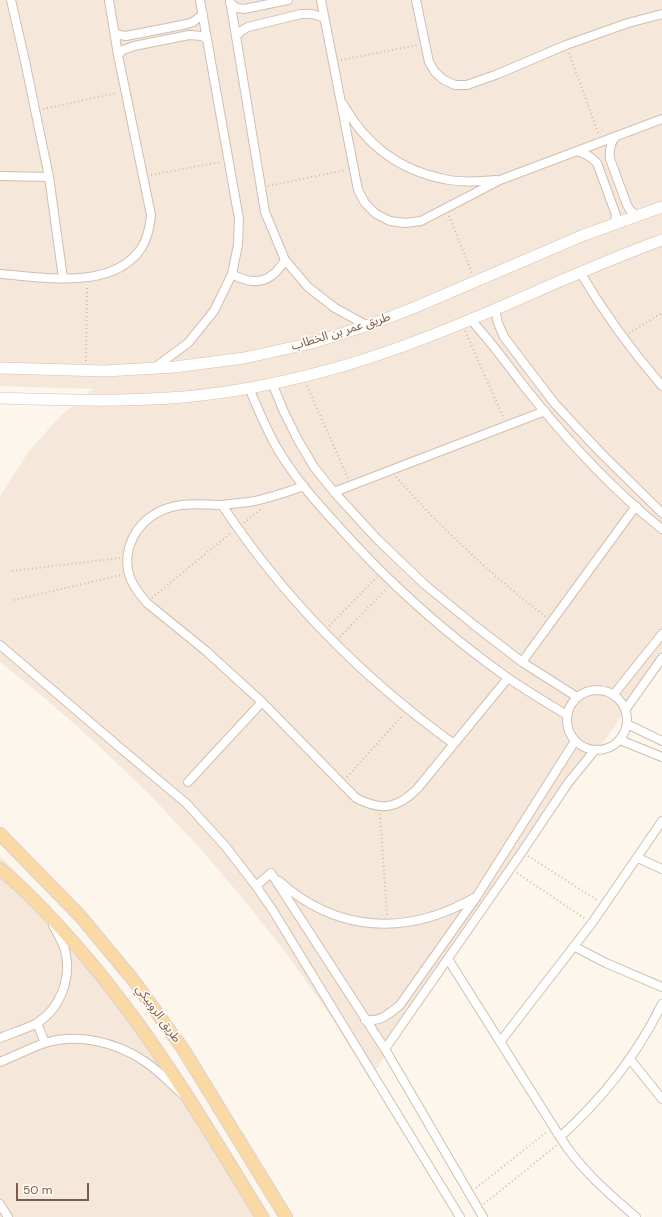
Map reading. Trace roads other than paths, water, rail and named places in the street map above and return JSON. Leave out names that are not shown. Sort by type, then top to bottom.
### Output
[{"type":"main road","name":"طريق الروبيكي","points":[[0,834],[81,917],[134,982],[183,1049],[286,1217]]},
{"type":"main road","name":"طريق الروبيكي","points":[[0,869],[44,911],[100,973],[137,1022],[192,1103],[262,1217]]},
{"type":"street","points":[[11,0],[36,110],[49,177],[63,278]]},
{"type":"street","points":[[0,274],[63,278],[104,275],[119,269],[132,259],[143,246],[149,231],[151,214],[118,55],[109,0]]},
{"type":"street","points":[[154,368],[188,343],[214,311],[232,274],[238,245],[239,218],[200,0]]},
{"type":"street","points":[[230,2],[237,8],[244,9],[288,0]]},
{"type":"street","points":[[321,0],[358,190],[365,203],[376,214],[390,221],[405,223],[421,221],[500,180],[662,119]]},
{"type":"street","points":[[416,0],[429,62],[434,72],[444,80],[455,85],[467,85],[498,74],[566,45],[628,23],[662,14]]},
{"type":"street","points":[[230,2],[265,212],[285,260],[308,287],[335,308],[366,325]]},
{"type":"street","points":[[236,37],[248,27],[294,16],[309,13],[317,14],[324,18]]},
{"type":"street","points":[[114,33],[120,36],[126,36],[187,24],[193,22],[203,14]]},
{"type":"street","points":[[118,55],[123,50],[134,46],[189,35],[196,35],[207,39]]},
{"type":"street","points":[[339,96],[352,121],[371,142],[392,159],[417,172],[444,179],[472,181],[500,180]]},
{"type":"street","points":[[615,137],[610,143],[610,159],[627,205],[630,210],[638,216]]},
{"type":"street","points":[[577,151],[585,153],[596,163],[616,215],[614,225]]},
{"type":"street","points":[[0,176],[49,177]]},
{"type":"street","name":"طريق عمر بن الخطاب","points":[[0,368],[86,370],[175,367],[244,358],[312,342],[378,322],[584,235],[662,208]]},
{"type":"street","points":[[0,398],[111,400],[184,397],[249,388],[303,377],[384,353],[466,321],[580,272],[662,240]]},
{"type":"street","points":[[232,274],[241,279],[252,282],[262,280],[276,273],[285,260]]},
{"type":"street","points":[[580,272],[622,337],[662,386]]},
{"type":"street","points":[[495,309],[498,323],[504,337],[555,404],[600,452],[662,513]]},
{"type":"street","points":[[466,321],[493,344],[523,385],[590,461],[662,529]]},
{"type":"street","points":[[272,384],[298,440],[314,467],[334,492],[377,539],[424,584],[474,625],[522,662],[577,697]]},
{"type":"street","points":[[249,388],[262,419],[277,448],[295,476],[355,546],[408,598],[459,641],[508,678],[566,715]]},
{"type":"street","points":[[334,492],[545,411]]},
{"type":"street","points":[[304,486],[278,496],[250,502],[182,505],[162,510],[145,521],[132,537],[127,557],[128,574],[135,590],[147,603],[206,651],[262,702],[356,798],[368,804],[380,806],[394,805],[406,799],[417,789],[508,678]]},
{"type":"street","points":[[222,504],[278,582],[323,632],[382,689],[454,744]]},
{"type":"street","points":[[522,662],[636,506]]},
{"type":"street","points":[[614,694],[662,634]]},
{"type":"street","points":[[0,645],[188,804],[226,847],[256,886],[285,929],[460,1217]]},
{"type":"street","points":[[626,709],[662,658]]},
{"type":"street","points":[[595,689],[605,690],[614,694],[626,709],[626,730],[620,740],[604,750],[587,749],[575,741],[569,733],[566,715],[570,705],[585,691],[595,689]]},
{"type":"street","points":[[188,782],[262,702]]},
{"type":"street","points":[[627,724],[662,741]]},
{"type":"street","points":[[620,740],[662,757]]},
{"type":"street","points":[[365,1020],[371,1021],[383,1018],[400,1005],[477,896],[575,741]]},
{"type":"street","points":[[385,1049],[522,852],[568,783],[595,750]]},
{"type":"street","points":[[500,1042],[575,947],[638,858],[662,821]]},
{"type":"street","points":[[638,858],[662,869]]},
{"type":"street","points":[[256,886],[272,873]]},
{"type":"street","points":[[272,873],[301,898],[330,914],[354,922],[388,923],[412,921],[439,914],[477,896]]},
{"type":"street","points":[[272,873],[385,1049],[483,1217]]},
{"type":"street","points":[[0,1038],[37,1023],[57,1004],[63,991],[67,978],[65,950],[44,911]]},
{"type":"street","points":[[575,947],[606,963],[662,987]]},
{"type":"street","points":[[448,959],[561,1139],[588,1174],[636,1217]]},
{"type":"street","points":[[561,1139],[598,1099],[630,1058],[644,1037],[662,1004]]},
{"type":"street","points":[[37,1023],[45,1043]]},
{"type":"street","points":[[0,1062],[45,1043],[71,1040],[97,1042],[122,1049],[145,1061],[192,1103]]},
{"type":"street","points":[[630,1058],[662,1099]]},
{"type":"street","points":[[0,1204],[8,1217]]}]
